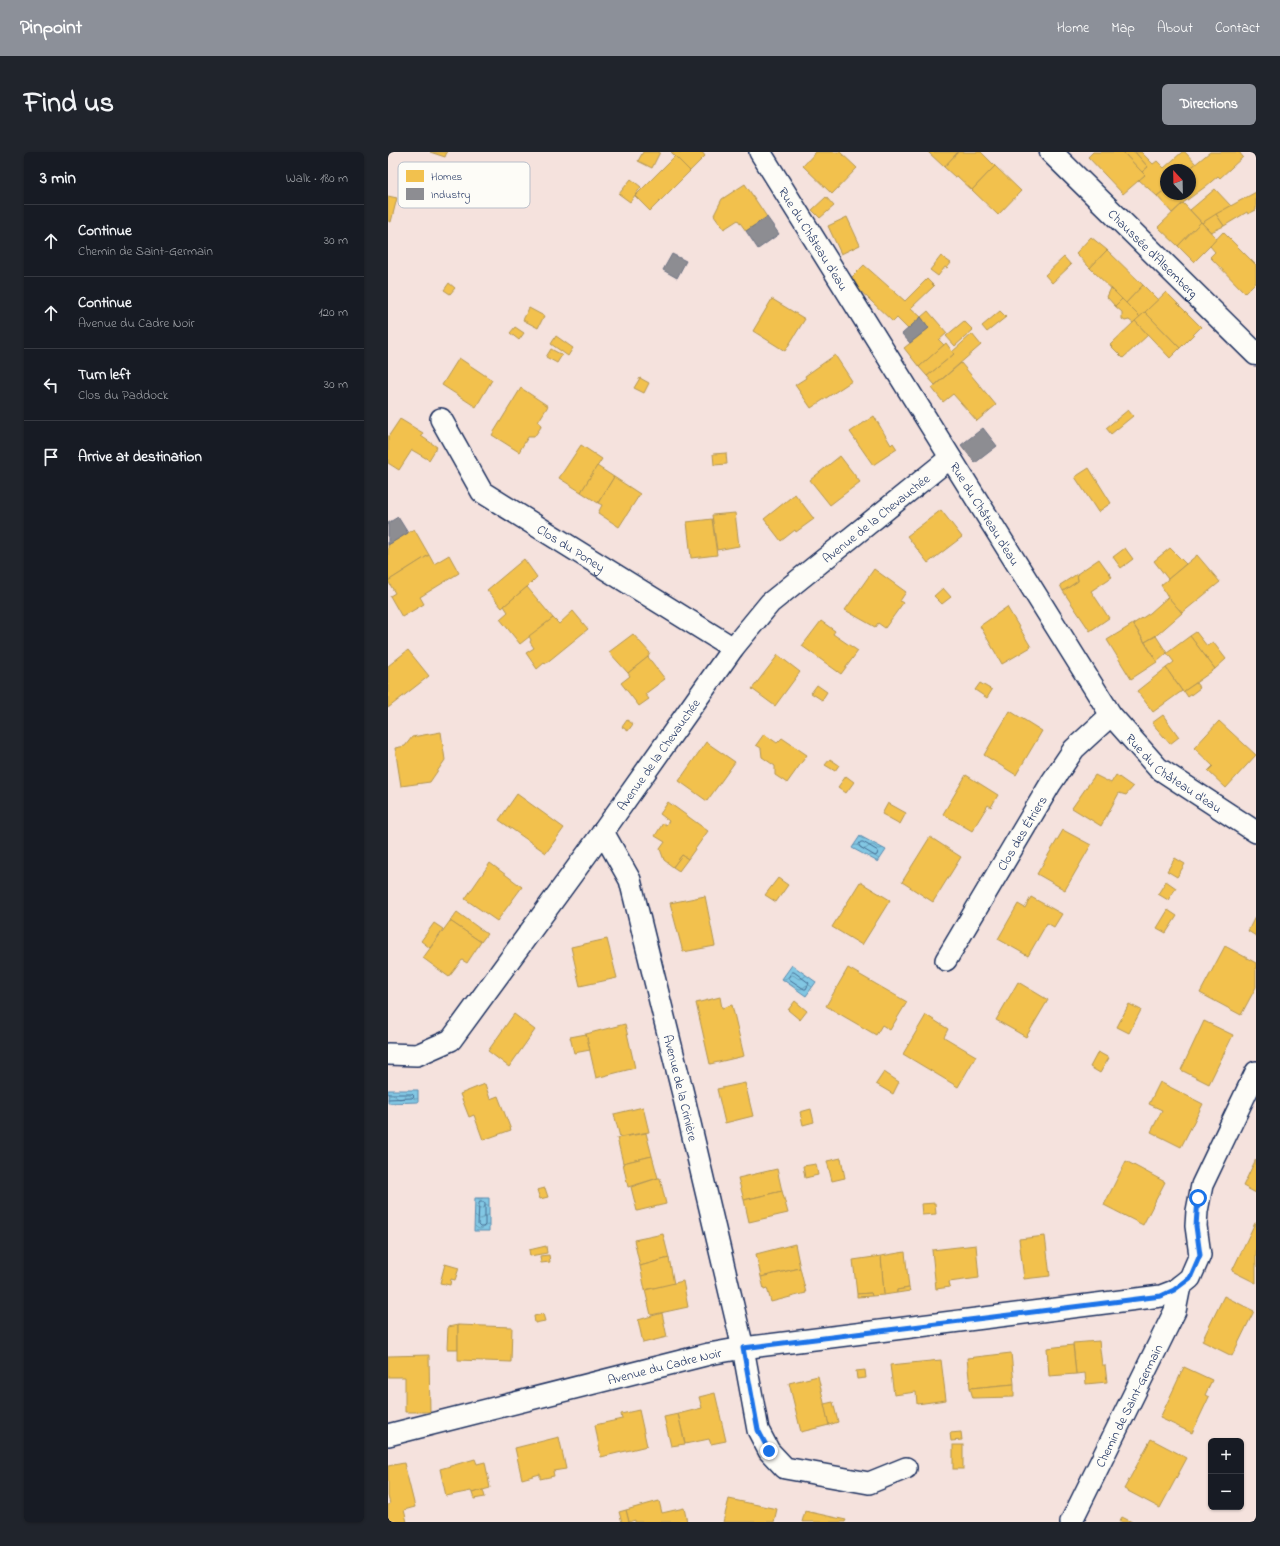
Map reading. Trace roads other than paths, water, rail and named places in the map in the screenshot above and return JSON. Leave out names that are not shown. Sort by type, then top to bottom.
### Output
[{"type":"main road","name":"Chaussée d'Alsemberg","points":[[1051,152],[1256,354]]},
{"type":"street","name":"Rue du Château d'eau","points":[[760,152],[1111,715],[1158,768],[1256,832]]},
{"type":"street","name":"Clos du Poney","points":[[441,419],[482,492],[733,648]]},
{"type":"street","name":"Avenue de la Chevauchée","points":[[388,1054],[416,1055],[450,1040],[603,832],[733,648],[770,603],[950,458]]},
{"type":"street","name":"Clos des Étriers","points":[[946,960],[1051,783],[1074,749],[1111,715]]},
{"type":"street","name":"Avenue de la Crinière","points":[[603,832],[630,880],[683,1094],[743,1348],[758,1430],[769,1451],[785,1468],[869,1483],[906,1468]]},
{"type":"street","points":[[1180,1286],[1190,1278],[1200,1255],[1196,1226],[1196,1212],[1202,1185],[1256,1072]]},
{"type":"street","name":"Avenue du Cadre Noir","points":[[388,1435],[709,1354],[743,1348],[1161,1296],[1180,1286]]},
{"type":"street","name":"Chemin de Saint-Germain","points":[[1071,1522],[1176,1311],[1180,1286]]},
{"type":"water","points":[[860,836],[886,850],[878,862],[852,848]]},
{"type":"water","points":[[792,965],[816,982],[806,996],[782,979]]},
{"type":"water","points":[[388,1090],[418,1090],[418,1102],[388,1103]]},
{"type":"water","points":[[475,1198],[489,1198],[489,1231],[474,1231]]}]
